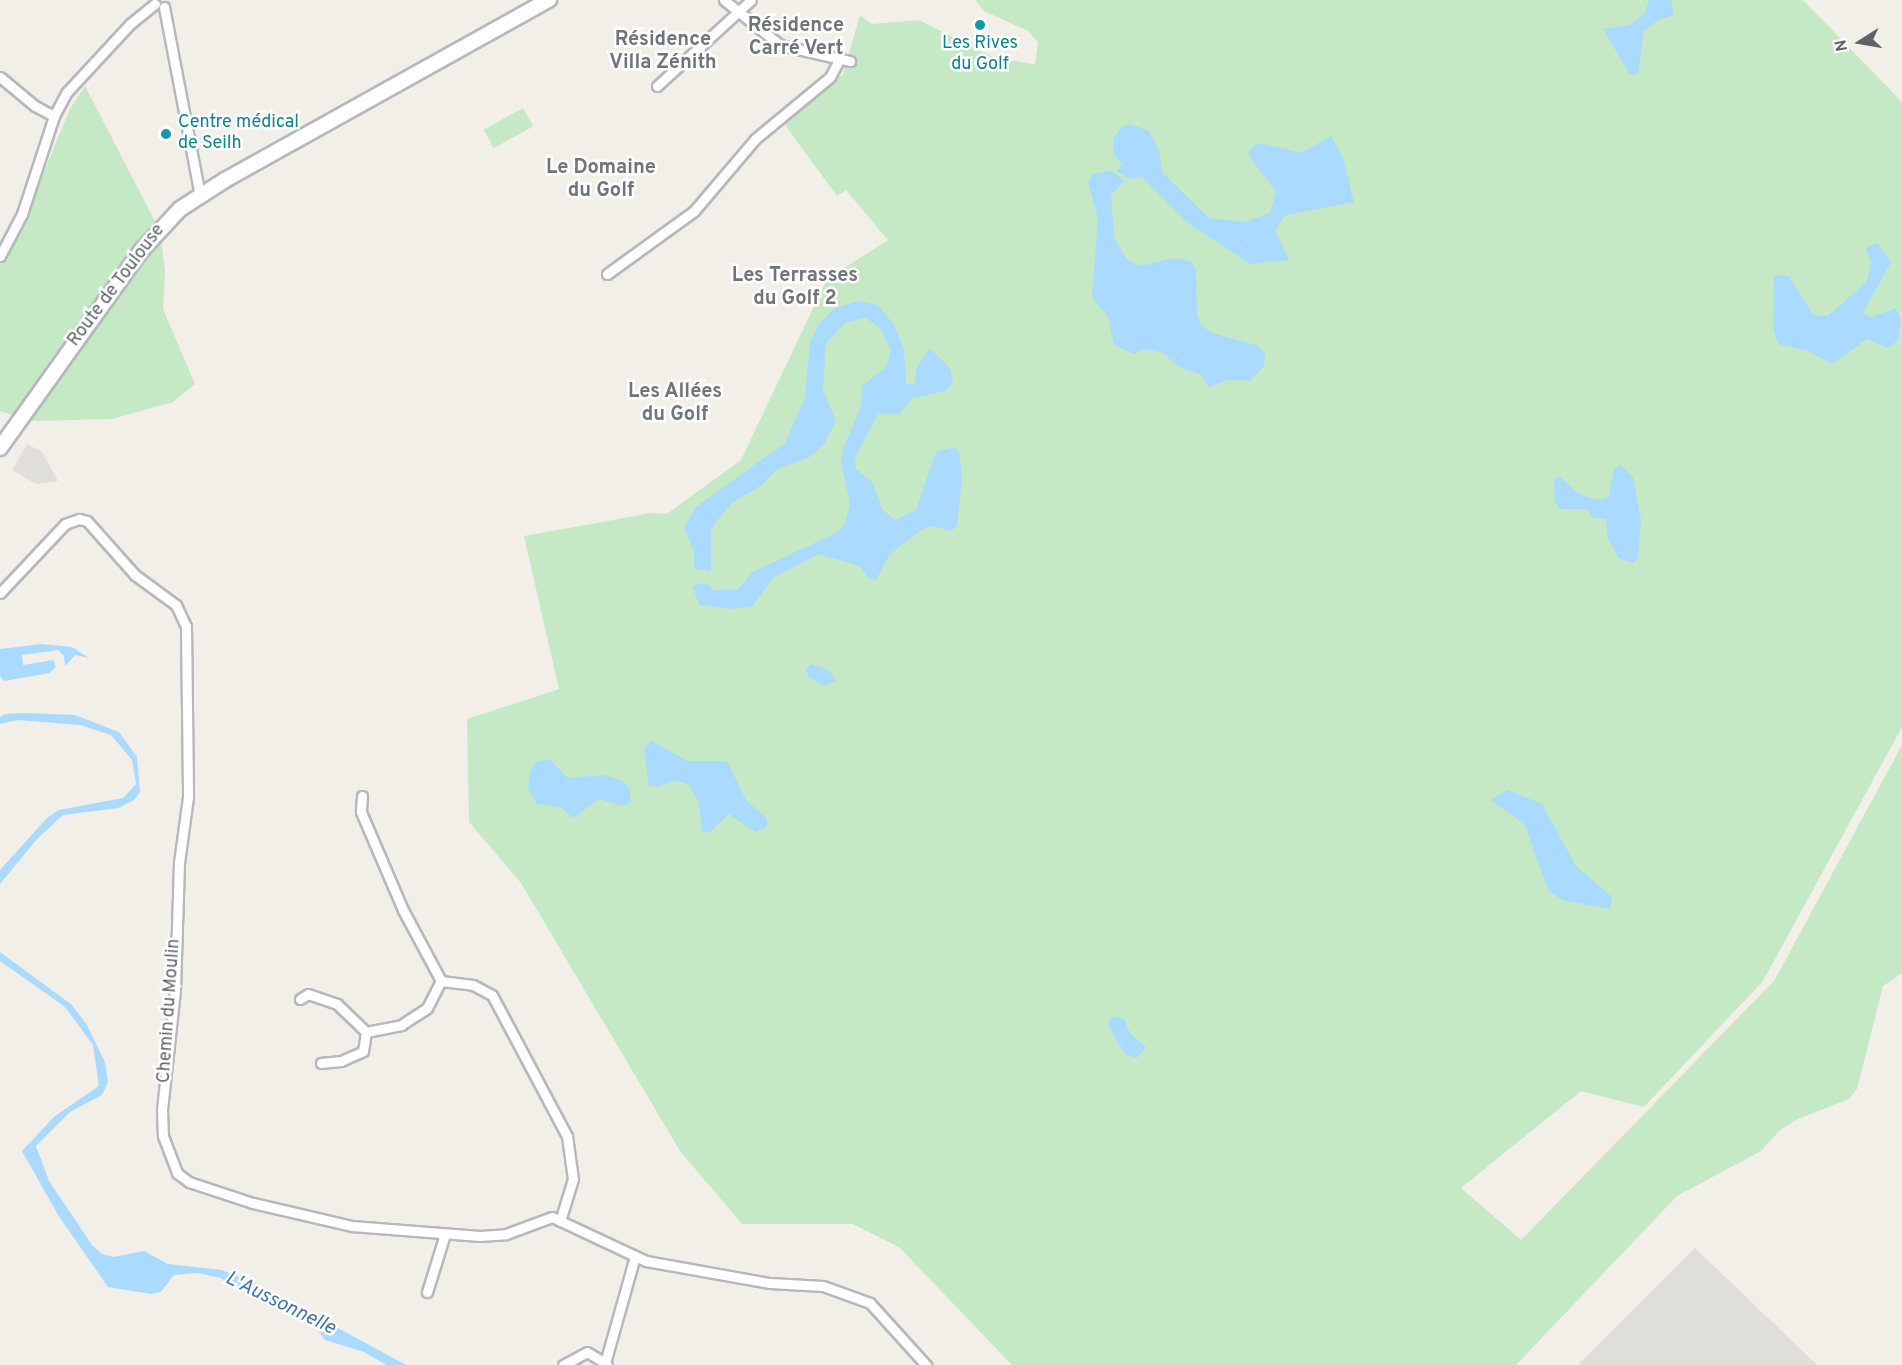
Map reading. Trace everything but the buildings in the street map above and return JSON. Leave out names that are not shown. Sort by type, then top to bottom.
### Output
[{"type":"main road","name":"Route de Toulouse","points":[[0,448],[141,250],[169,219],[200,195],[549,0]]},
{"type":"street","points":[[724,0],[737,14],[780,45],[850,61]]},
{"type":"street","points":[[657,86],[751,0]]},
{"type":"street","points":[[0,255],[27,200],[54,116],[67,92],[96,60],[161,3],[200,195]]},
{"type":"street","points":[[607,274],[694,211],[755,139],[830,77],[839,60]]},
{"type":"street","points":[[0,77],[35,106],[54,116]]},
{"type":"street","name":"Chemin du Moulin","points":[[0,593],[65,524],[79,519],[87,521],[135,574],[176,605],[186,626],[188,797],[179,864],[175,990],[162,1109],[163,1136],[177,1173],[189,1182],[253,1203],[316,1219],[445,1234],[506,1234],[542,1217],[560,1221]]},
{"type":"street","points":[[362,796],[361,812],[403,910],[441,981]]},
{"type":"street","points":[[366,1032],[400,1025],[427,1008],[441,981]]},
{"type":"street","points":[[441,981],[473,985],[492,994],[567,1136],[573,1179],[560,1221],[635,1256],[657,1263],[849,1293],[870,1303],[926,1365]]},
{"type":"street","points":[[300,999],[308,994],[337,1004],[366,1032]]},
{"type":"street","points":[[321,1064],[342,1061],[363,1051],[366,1032]]},
{"type":"street","points":[[427,1292],[445,1234]]},
{"type":"street","points":[[563,1365],[587,1352],[606,1364],[635,1256]]},
{"type":"shaded area","points":[[27,444],[42,452],[58,481],[36,484],[12,470]]},
{"type":"shaded area","points":[[1695,1248],[1817,1365],[1578,1365]]},
{"type":"green space","points":[[975,0],[1803,0],[1902,102],[1902,727],[1763,981],[1644,1107],[1581,1091],[1461,1188],[1521,1240],[1774,981],[1902,745],[1902,973],[1883,986],[1857,1089],[1849,1099],[1798,1119],[1780,1130],[1761,1151],[1677,1196],[1516,1365],[1012,1365],[899,1247],[853,1224],[742,1224],[680,1151],[521,883],[469,822],[467,719],[559,689],[524,536],[652,513],[667,514],[741,460],[827,279],[888,240],[846,190],[837,196],[783,122],[843,74],[860,15],[872,24],[919,20],[995,58],[1035,64],[1038,42],[1028,31],[984,11]]},
{"type":"green space","points":[[85,86],[160,231],[165,270],[163,309],[195,384],[173,402],[112,419],[31,421],[0,411],[0,262],[37,189],[70,109]]},
{"type":"green space","points":[[523,108],[533,126],[494,148],[484,130]]},
{"type":"water","points":[[1649,0],[1671,0],[1674,15],[1658,20],[1644,31],[1638,74],[1630,75],[1603,29],[1629,25],[1644,14]]},
{"type":"water","points":[[1130,124],[1149,131],[1159,151],[1162,172],[1209,218],[1244,222],[1270,213],[1276,192],[1249,156],[1249,150],[1259,143],[1301,153],[1331,136],[1343,158],[1354,202],[1286,215],[1275,230],[1289,260],[1250,264],[1188,223],[1142,177],[1129,179],[1117,171],[1122,164],[1113,154],[1114,137],[1121,127]]},
{"type":"water","points":[[1111,171],[1125,181],[1111,195],[1114,237],[1126,258],[1139,266],[1175,258],[1190,261],[1196,269],[1197,313],[1201,325],[1212,333],[1259,346],[1265,354],[1264,366],[1250,381],[1228,380],[1209,387],[1200,374],[1180,368],[1163,353],[1145,349],[1134,354],[1114,345],[1108,317],[1092,297],[1098,218],[1088,183],[1093,174]]},
{"type":"water","points":[[1878,243],[1891,262],[1863,313],[1871,317],[1896,308],[1901,321],[1897,342],[1888,348],[1867,339],[1832,364],[1808,351],[1778,344],[1773,327],[1774,275],[1789,276],[1813,315],[1828,316],[1867,281],[1871,264],[1866,248]]},
{"type":"water","points":[[858,301],[877,305],[894,324],[904,350],[906,384],[915,385],[916,369],[929,348],[950,368],[953,382],[946,391],[913,398],[899,414],[878,414],[855,458],[856,469],[873,483],[882,509],[895,520],[916,510],[936,452],[954,447],[959,451],[962,478],[957,526],[951,531],[933,526],[924,528],[890,554],[876,580],[869,579],[860,566],[819,554],[773,578],[753,606],[731,609],[699,605],[693,588],[696,584],[706,583],[714,590],[737,590],[753,572],[836,533],[845,524],[850,505],[841,460],[843,449],[861,406],[862,386],[886,367],[891,351],[881,329],[866,318],[845,323],[826,343],[823,390],[836,421],[824,444],[810,457],[776,470],[762,485],[732,503],[711,531],[711,571],[694,569],[694,552],[684,527],[696,507],[785,443],[805,398],[810,343],[819,324],[834,309]]},
{"type":"water","points":[[1620,465],[1633,477],[1641,519],[1638,558],[1633,563],[1619,558],[1608,539],[1606,519],[1594,518],[1586,509],[1561,509],[1555,502],[1554,480],[1559,476],[1579,494],[1598,500],[1609,497],[1614,469]]},
{"type":"water","points":[[41,644],[72,647],[89,658],[75,655],[65,666],[64,656],[58,650],[22,655],[23,665],[53,660],[56,667],[50,673],[4,681],[0,676],[0,649]]},
{"type":"water","points":[[811,664],[830,671],[836,681],[824,686],[808,676],[806,669]]},
{"type":"water","points":[[5,714],[75,715],[119,732],[137,757],[140,792],[134,800],[118,808],[63,815],[37,839],[0,884],[0,870],[47,818],[59,810],[123,798],[136,784],[132,760],[111,735],[80,725],[18,720],[0,724],[0,717]]},
{"type":"water","points":[[651,740],[687,761],[727,761],[746,800],[767,819],[767,827],[755,832],[729,814],[709,833],[702,831],[699,803],[689,785],[676,780],[658,787],[649,786],[644,749]]},
{"type":"water","points":[[549,759],[568,778],[605,775],[623,781],[629,788],[631,801],[623,806],[599,799],[573,818],[560,807],[537,804],[528,789],[530,771],[536,762]]},
{"type":"water","points":[[1507,790],[1542,804],[1576,866],[1612,897],[1610,909],[1562,900],[1548,890],[1525,825],[1491,800]]},
{"type":"water","name":"L'Aussonnelle","points":[[0,952],[72,1005],[87,1025],[105,1062],[108,1082],[102,1095],[70,1112],[36,1146],[49,1181],[92,1245],[102,1254],[114,1257],[144,1251],[168,1264],[222,1270],[259,1285],[406,1365],[387,1365],[364,1352],[325,1340],[314,1325],[220,1278],[198,1273],[174,1275],[161,1292],[151,1294],[108,1287],[58,1215],[22,1151],[55,1116],[99,1086],[93,1045],[65,1007],[0,961]]},
{"type":"water","points":[[1112,1017],[1124,1019],[1130,1033],[1146,1047],[1137,1058],[1125,1054],[1109,1028],[1108,1021]]},
{"type":"place","name":"Les Rives du Golf","points":[[980,25]]},
{"type":"place","name":"Centre médical de Seilh","points":[[166,134]]},
{"type":"district","name":"Résidence Carré Vert","points":[[796,38]]},
{"type":"district","name":"Résidence Villa Zénith","points":[[663,52]]},
{"type":"district","name":"Le Domaine du Golf","points":[[601,180]]},
{"type":"district","name":"Les Terrasses du Golf 2","points":[[795,288]]},
{"type":"district","name":"Les Allées du Golf","points":[[675,404]]}]
